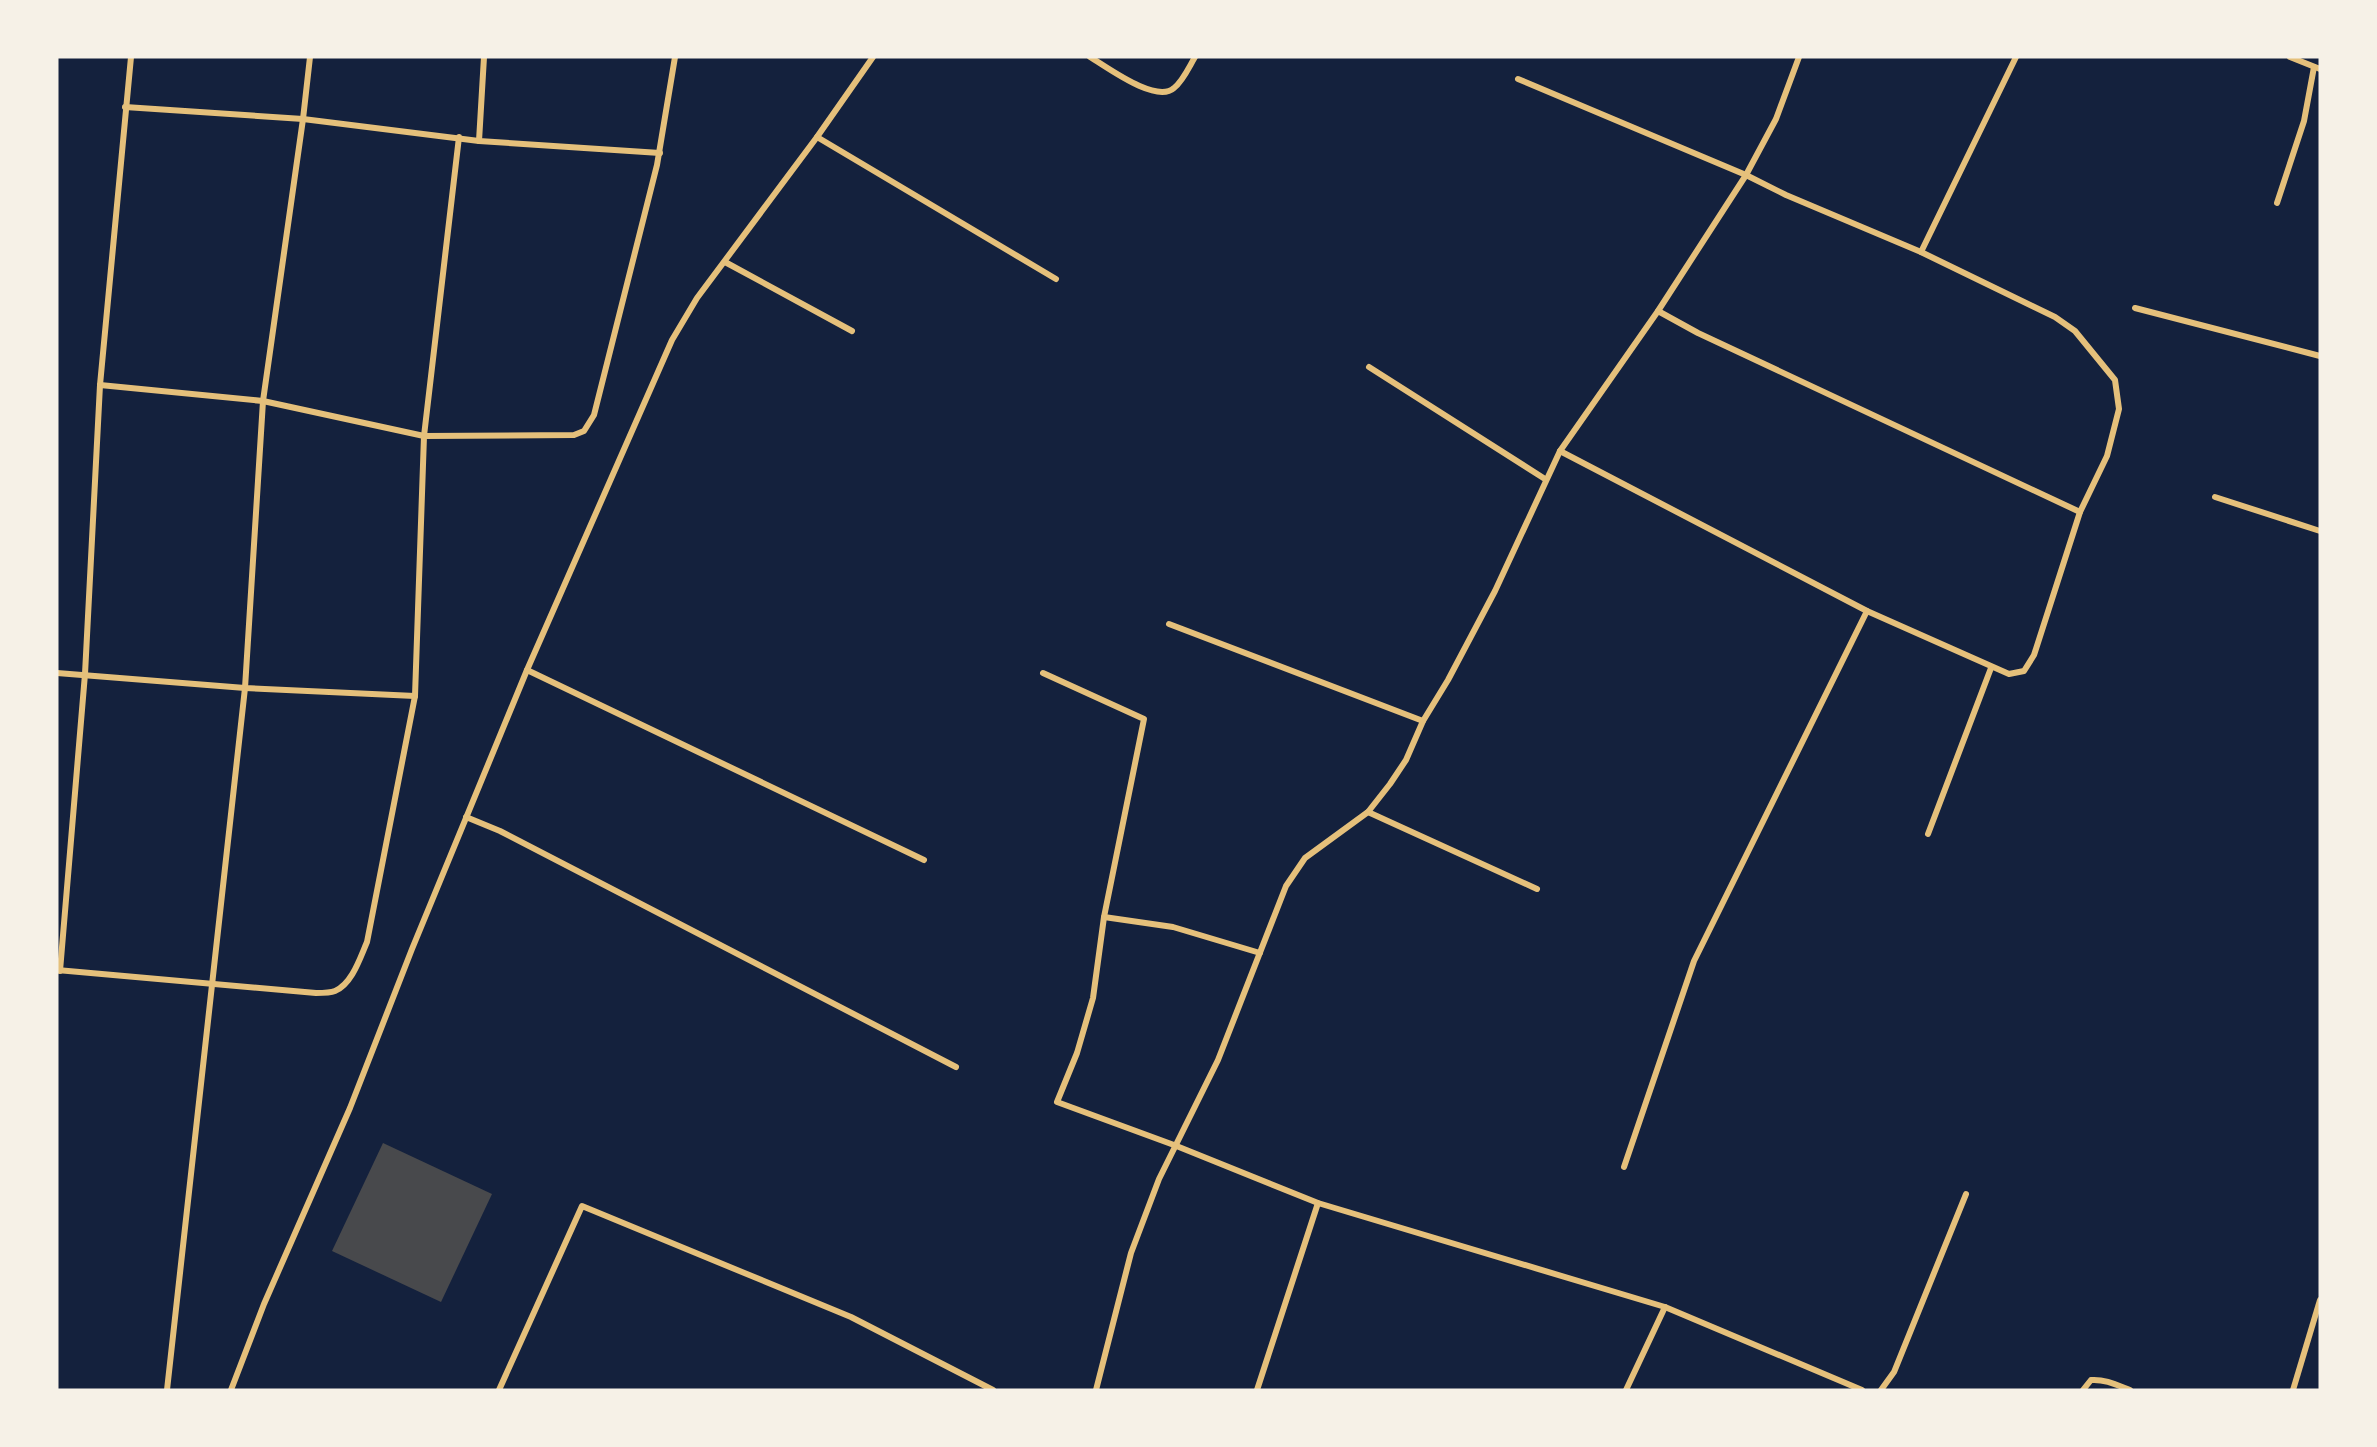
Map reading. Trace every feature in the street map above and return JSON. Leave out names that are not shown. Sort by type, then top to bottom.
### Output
[{"type":"street","points":[[131,57],[100,385],[85,674],[58,970],[316,993],[335,991],[344,985],[358,964],[367,942],[415,696],[424,436],[459,137]]},
{"type":"street","points":[[167,1390],[245,688],[263,401],[310,57]]},
{"type":"street","points":[[479,141],[484,57]]},
{"type":"street","points":[[100,385],[263,401],[424,436],[574,435],[584,431],[594,415],[660,153],[675,57]]},
{"type":"street","points":[[231,1390],[264,1304],[350,1108],[527,670],[672,340],[698,298],[873,57]]},
{"type":"street","points":[[1090,57],[1156,93],[1166,93],[1173,89],[1196,57]]},
{"type":"street","points":[[1096,1390],[1131,1253],[1174,1145],[1218,1060],[1286,886],[1305,858],[1368,812],[1406,760],[1423,721],[1448,680],[1495,591],[1545,479],[1560,451],[1658,311],[1746,175],[1776,120],[1799,57]]},
{"type":"street","points":[[1921,252],[2016,57]]},
{"type":"street","points":[[2277,203],[2304,121],[2317,68],[2290,57]]},
{"type":"street","points":[[1518,80],[1746,175],[1786,195],[1921,252],[2055,317],[2075,331],[2115,380],[2119,409],[2107,456],[2080,512],[2034,655],[2024,671],[2009,674],[1991,668],[1867,611],[1560,451]]},
{"type":"street","points":[[125,107],[303,119],[479,141],[660,153]]},
{"type":"street","points":[[817,137],[1056,279]]},
{"type":"street","points":[[725,262],[852,331]]},
{"type":"street","points":[[2135,308],[2320,356]]},
{"type":"street","points":[[1658,311],[1698,333],[2080,512]]},
{"type":"street","points":[[1369,367],[1545,479]]},
{"type":"street","points":[[2215,497],[2320,531]]},
{"type":"street","points":[[1624,1167],[1694,961],[1867,611]]},
{"type":"street","points":[[1169,624],[1423,721]]},
{"type":"street","points":[[1928,834],[1991,668]]},
{"type":"street","points":[[527,670],[924,860]]},
{"type":"street","points":[[57,673],[245,688],[415,696]]},
{"type":"street","points":[[1043,673],[1144,718],[1104,917],[1093,998],[1077,1053],[1057,1102],[1174,1145],[1318,1203],[1665,1307],[1862,1390]]},
{"type":"street","points":[[1368,812],[1537,889]]},
{"type":"street","points":[[466,817],[500,831],[956,1067]]},
{"type":"street","points":[[1104,917],[1173,927],[1260,953]]},
{"type":"street","points":[[1881,1390],[1894,1372],[1966,1194]]},
{"type":"street","points":[[1257,1390],[1318,1203]]},
{"type":"street","points":[[499,1390],[582,1206],[851,1317],[993,1390]]},
{"type":"street","points":[[2293,1390],[2320,1300]]},
{"type":"street","points":[[1626,1390],[1665,1307]]},
{"type":"street","points":[[2083,1390],[2091,1380],[2107,1381],[2130,1390]]},
{"type":"building","points":[[383,1143],[492,1194],[441,1302],[332,1251]]}]
